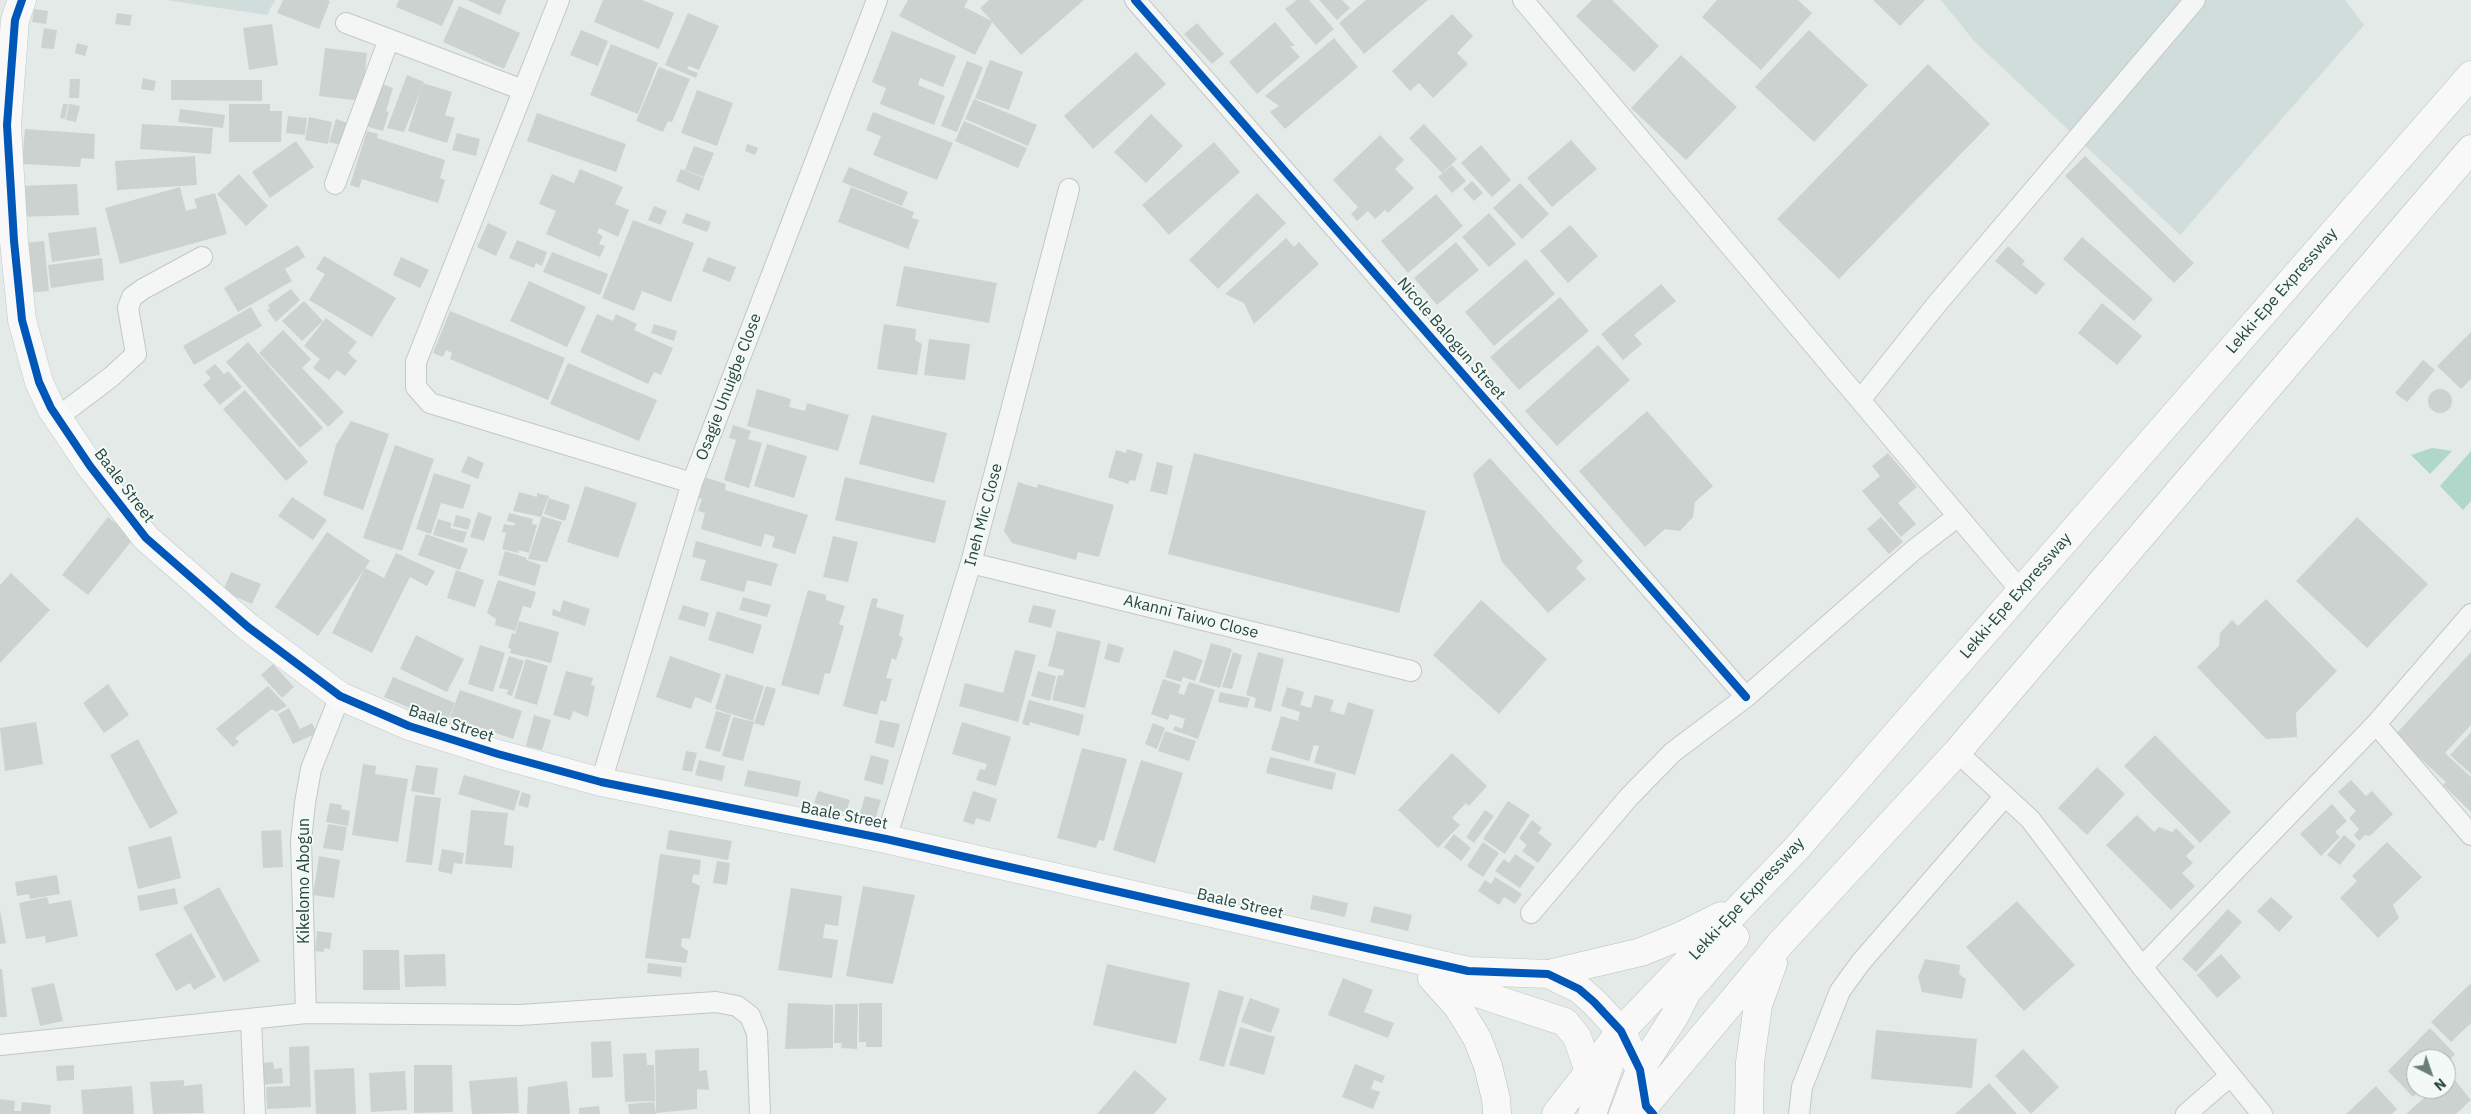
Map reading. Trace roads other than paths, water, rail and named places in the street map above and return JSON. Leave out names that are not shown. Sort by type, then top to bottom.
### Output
[{"type":"main road","name":"Baale Street","points":[[22,0],[16,20],[7,125],[14,241],[22,320],[40,382],[58,417],[90,466],[146,538],[248,627],[340,696],[408,726],[498,754],[601,782],[886,838],[1365,946]]},
{"type":"main road","name":"Lekki-Epe Expressway","points":[[1556,1114],[1621,1031],[1796,848],[2471,75]]},
{"type":"main road","points":[[1640,1112],[1780,944],[1957,752],[2471,149]]},
{"type":"main road","points":[[1640,1070],[1674,1017],[1687,992],[1871,782],[1888,743]]},
{"type":"main road","points":[[1365,946],[1468,972],[1548,974],[1641,952],[1681,936],[1730,912],[1796,848]]},
{"type":"main road","points":[[1749,1114],[1750,1062],[1758,1005],[1780,944]]},
{"type":"main road","points":[[1365,946],[1432,978],[1565,1022],[1577,1037],[1590,1070],[1598,1109]]},
{"type":"main road","points":[[1548,974],[1578,989],[1594,1002],[1621,1031],[1640,1070],[1640,1112]]},
{"type":"main road","points":[[1432,978],[1458,1007],[1477,1038],[1488,1066],[1496,1099],[1497,1114]]},
{"type":"main road","points":[[1598,1109],[1621,1031]]},
{"type":"street","points":[[559,0],[416,362],[416,387],[430,403],[692,483]]},
{"type":"street","name":"Osagie Unuigbe Close","points":[[601,782],[692,483],[877,0]]},
{"type":"street","name":"Nicole Balogun Street","points":[[1135,0],[1746,697]]},
{"type":"street","points":[[1523,0],[1543,8],[2020,591]]},
{"type":"street","points":[[1861,399],[1936,305],[2195,0]]},
{"type":"street","points":[[346,22],[523,90]]},
{"type":"street","points":[[335,184],[389,39]]},
{"type":"street","name":"Ineh Mic Close","points":[[886,838],[972,563],[1069,189]]},
{"type":"street","points":[[58,417],[111,378],[136,354],[128,308],[132,297],[202,257]]},
{"type":"street","points":[[1531,913],[1628,798],[1673,752],[1746,697],[1914,550],[1958,516]]},
{"type":"street","name":"Akanni Taiwo Close","points":[[972,563],[1411,671]]},
{"type":"street","points":[[2142,967],[2376,724],[2470,617]]},
{"type":"street","name":"Kikelomo Abogun","points":[[306,1013],[301,841],[305,803],[311,769],[340,696]]},
{"type":"street","points":[[2376,724],[2471,835]]},
{"type":"street","points":[[1957,752],[2030,819],[2142,967],[2262,1114]]},
{"type":"street","points":[[1799,1114],[1802,1087],[1840,990],[1860,962],[2005,796]]},
{"type":"street","points":[[0,1045],[306,1013],[520,1015],[716,1002],[737,1006],[750,1016],[757,1033],[760,1114]]},
{"type":"street","points":[[251,1020],[255,1114]]},
{"type":"street","points":[[2186,1114],[2230,1076]]}]
